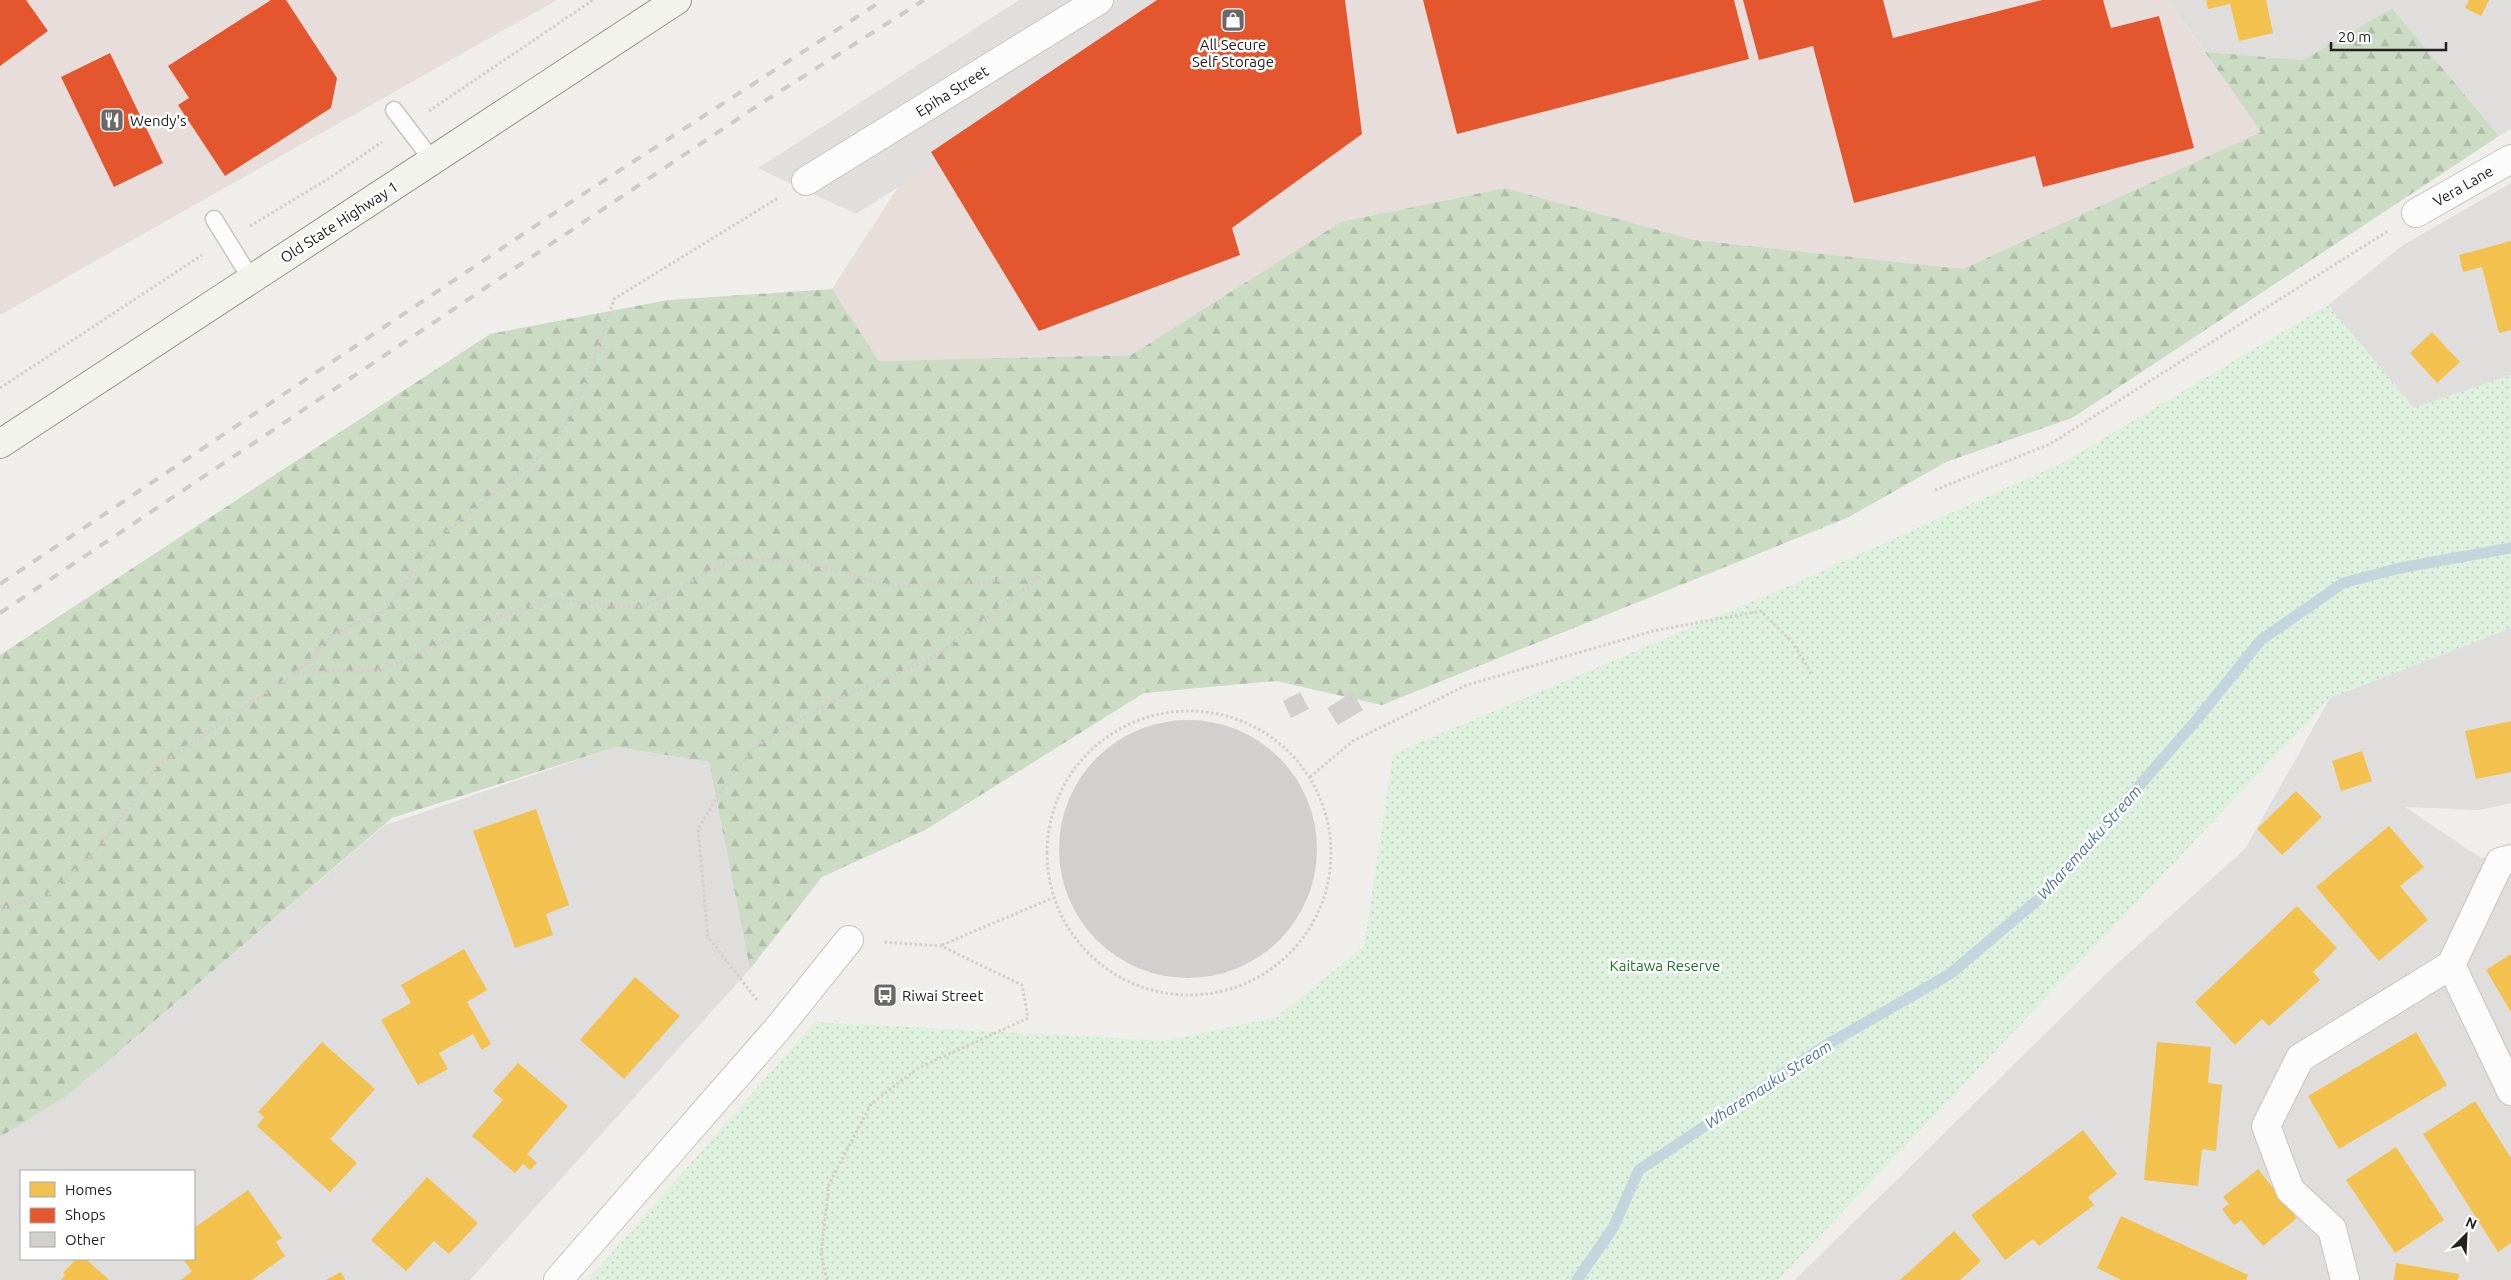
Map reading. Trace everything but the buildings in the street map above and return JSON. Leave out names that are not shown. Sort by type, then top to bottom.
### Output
[{"type":"main road","name":"Old State Highway 1","points":[[0,444],[677,0]]},
{"type":"street","name":"Epiha Street","points":[[806,181],[1099,0]]},
{"type":"street","name":"Vera Lane","points":[[2416,214],[2511,159]]},
{"type":"street","points":[[2345,1280],[2332,1229],[2290,1190],[2266,1126],[2300,1058],[2451,965],[2505,860]]},
{"type":"street","points":[[558,1280],[779,1027],[848,940]]},
{"type":"street","points":[[2451,965],[2511,1091]]},
{"type":"lane","points":[[394,110],[432,160]]},
{"type":"lane","points":[[214,219],[250,279]]},
{"type":"path","points":[[0,388],[168,276],[328,179],[593,0]]},
{"type":"path","points":[[0,909],[49,894],[103,844],[156,768],[296,673],[334,634],[388,608],[433,542],[534,462],[563,428],[587,379],[614,299],[806,181]]},
{"type":"path","points":[[1935,490],[2050,444],[2416,214]]},
{"type":"path","points":[[296,673],[382,670],[486,622],[550,600],[642,607],[732,560],[802,561],[893,587],[1039,578],[933,658],[829,703],[756,746],[728,779],[698,829],[708,937],[779,1027]]},
{"type":"path","points":[[1310,777],[1353,741],[1467,684],[1653,631],[1761,611],[1793,643],[1812,676]]},
{"type":"path","points":[[1194,710],[1231,717],[1240,719],[1280,742],[1310,777],[1329,822],[1331,870],[1318,916],[1289,955],[1250,982],[1204,995],[1155,992],[1111,973],[1075,940],[1052,898],[1045,853],[1052,807],[1074,767],[1107,735],[1149,716],[1194,710]]},
{"type":"path","points":[[941,946],[1052,898]]},
{"type":"path","points":[[827,1280],[821,1254],[829,1184],[871,1104],[918,1068],[1028,1018],[1022,984],[941,946],[848,940]]},
{"type":"shaded area","points":[[0,0],[557,0],[0,315]]},
{"type":"shaded area","points":[[1019,0],[1193,0],[856,214],[758,168]]},
{"type":"shaded area","points":[[1201,0],[2168,0],[2261,132],[1963,269],[1695,240],[1505,188],[1341,222],[1131,355],[879,361],[832,289],[911,167]]},
{"type":"shaded area","points":[[2168,0],[2511,0],[2511,129],[2499,136],[2392,8],[2303,60],[2205,52]]},
{"type":"shaded area","points":[[2511,183],[2511,375],[2414,408],[2328,305],[2403,245]]},
{"type":"shaded area","points":[[2511,628],[2511,803],[2480,810],[2405,807],[2481,858],[2511,852],[2511,1280],[1795,1280],[2110,970],[2245,849],[2330,698]]},
{"type":"shaded area","points":[[616,747],[709,762],[750,969],[470,1280],[0,1280],[0,1137],[68,1095],[385,825]]},
{"type":"green space","points":[[2392,8],[2499,136],[2072,418],[1946,462],[1847,518],[1382,705],[1276,681],[1144,693],[925,830],[822,877],[750,969],[709,762],[616,747],[392,818],[68,1095],[0,1137],[0,655],[490,334],[668,300],[832,289],[879,361],[1131,355],[1341,222],[1505,188],[1695,240],[1963,269],[2261,132],[2205,52],[2303,60]]},
{"type":"green space","name":"Kaitawa Reserve","points":[[2328,305],[2414,408],[2511,375],[2511,628],[2330,698],[1778,1280],[588,1280],[815,1022],[1166,1041],[1277,1017],[1364,946],[1393,754],[1782,589],[2064,462]]},
{"type":"waterway","name":"Wharemauku Stream","points":[[1577,1280],[1613,1228],[1639,1170],[1823,1047],[1950,974],[2047,892],[2199,717],[2261,640],[2343,583],[2400,568],[2511,548]]},
{"type":"railway","points":[[0,584],[577,198],[883,0]]},
{"type":"railway","points":[[0,613],[760,104],[924,0]]},
{"type":"place","name":"All Secure Self Storage","points":[[1233,20]]},
{"type":"place","name":"Wendy's","points":[[112,120]]},
{"type":"place","name":"Riwai Street","points":[[885,995]]}]
